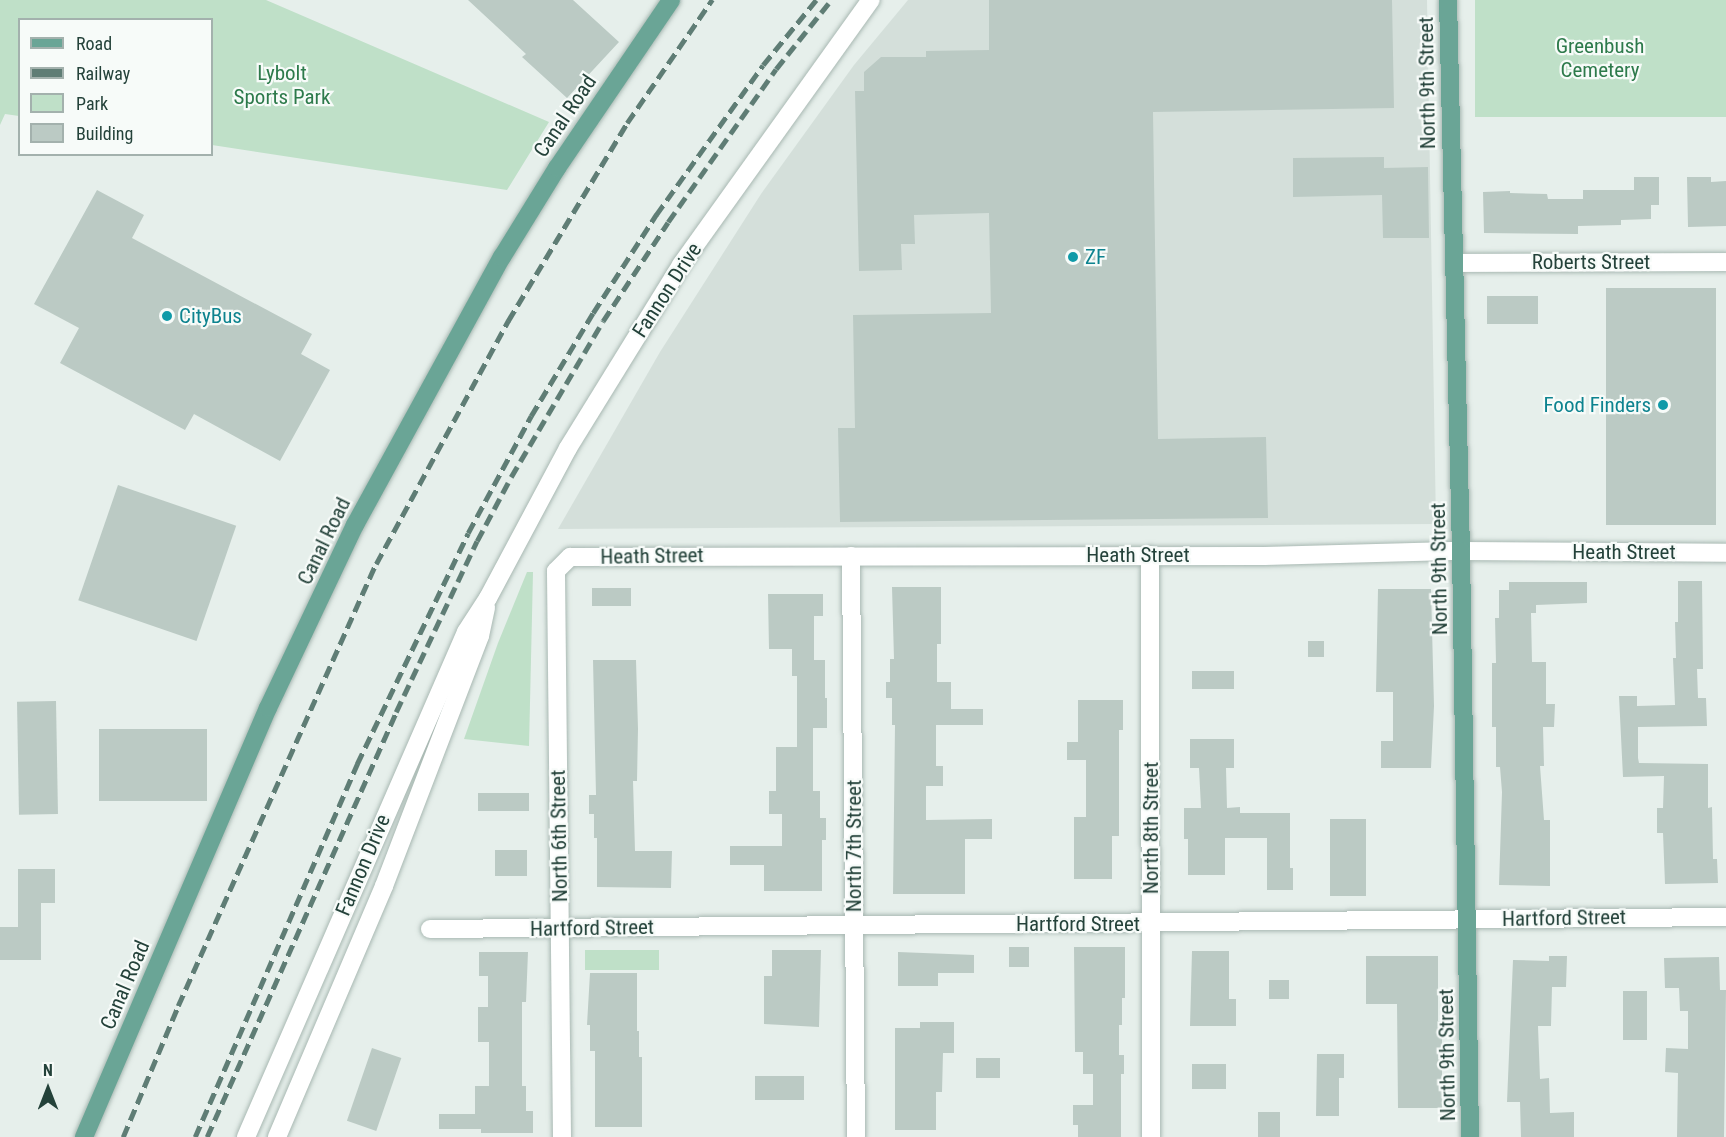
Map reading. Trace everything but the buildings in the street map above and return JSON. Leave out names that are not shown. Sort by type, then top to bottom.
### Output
[{"type":"main road","name":"Canal Road","points":[[84,1137],[268,708],[355,525],[502,257],[557,168],[671,0]]},
{"type":"main road","name":"North 9th Street","points":[[1448,0],[1461,551],[1470,1137]]},
{"type":"street","name":"Fannon Drive","points":[[246,1137],[466,632],[489,598],[568,448],[681,265],[871,0]]},
{"type":"street","name":"Roberts Street","points":[[1455,263],[1726,262]]},
{"type":"street","name":"Heath Street","points":[[556,571],[570,557],[1264,556],[1461,551],[1726,553]]},
{"type":"street","name":"North 8th Street","points":[[1150,555],[1151,1137]]},
{"type":"street","name":"North 7th Street","points":[[851,556],[856,1137]]},
{"type":"street","name":"North 6th Street","points":[[556,571],[562,1137]]},
{"type":"street","name":"Fannon Drive","points":[[277,1137],[384,886],[480,636],[489,598]]},
{"type":"street","name":"Hartford Street","points":[[430,929],[1726,917]]},
{"type":"shaded area","points":[[908,0],[1427,0],[1436,524],[558,529],[660,352],[761,194],[854,65]]},
{"type":"green space","name":"Lybolt Sports Park","points":[[0,0],[266,0],[549,122],[507,190],[213,145],[213,18],[18,18],[18,116],[5,114],[0,125]]},
{"type":"green space","name":"Greenbush Cemetery","points":[[1475,0],[1726,0],[1726,117],[1475,117]]},
{"type":"green space","points":[[527,572],[533,572],[529,746],[464,739],[498,643]]},
{"type":"green space","points":[[585,950],[659,950],[659,970],[585,970]]},
{"type":"railway","points":[[123,1137],[178,1006],[376,564],[508,321],[627,123],[712,0]]},
{"type":"railway","points":[[195,1137],[357,764],[468,533],[531,416],[656,215],[763,65],[816,0]]},
{"type":"railway","points":[[207,1137],[396,712],[477,541],[511,477],[603,321],[668,222],[776,69],[831,0]]},
{"type":"place","name":"ZF","points":[[1073,257]]},
{"type":"place","name":"CityBus","points":[[167,316]]},
{"type":"place","name":"Food Finders","points":[[1663,405]]}]
